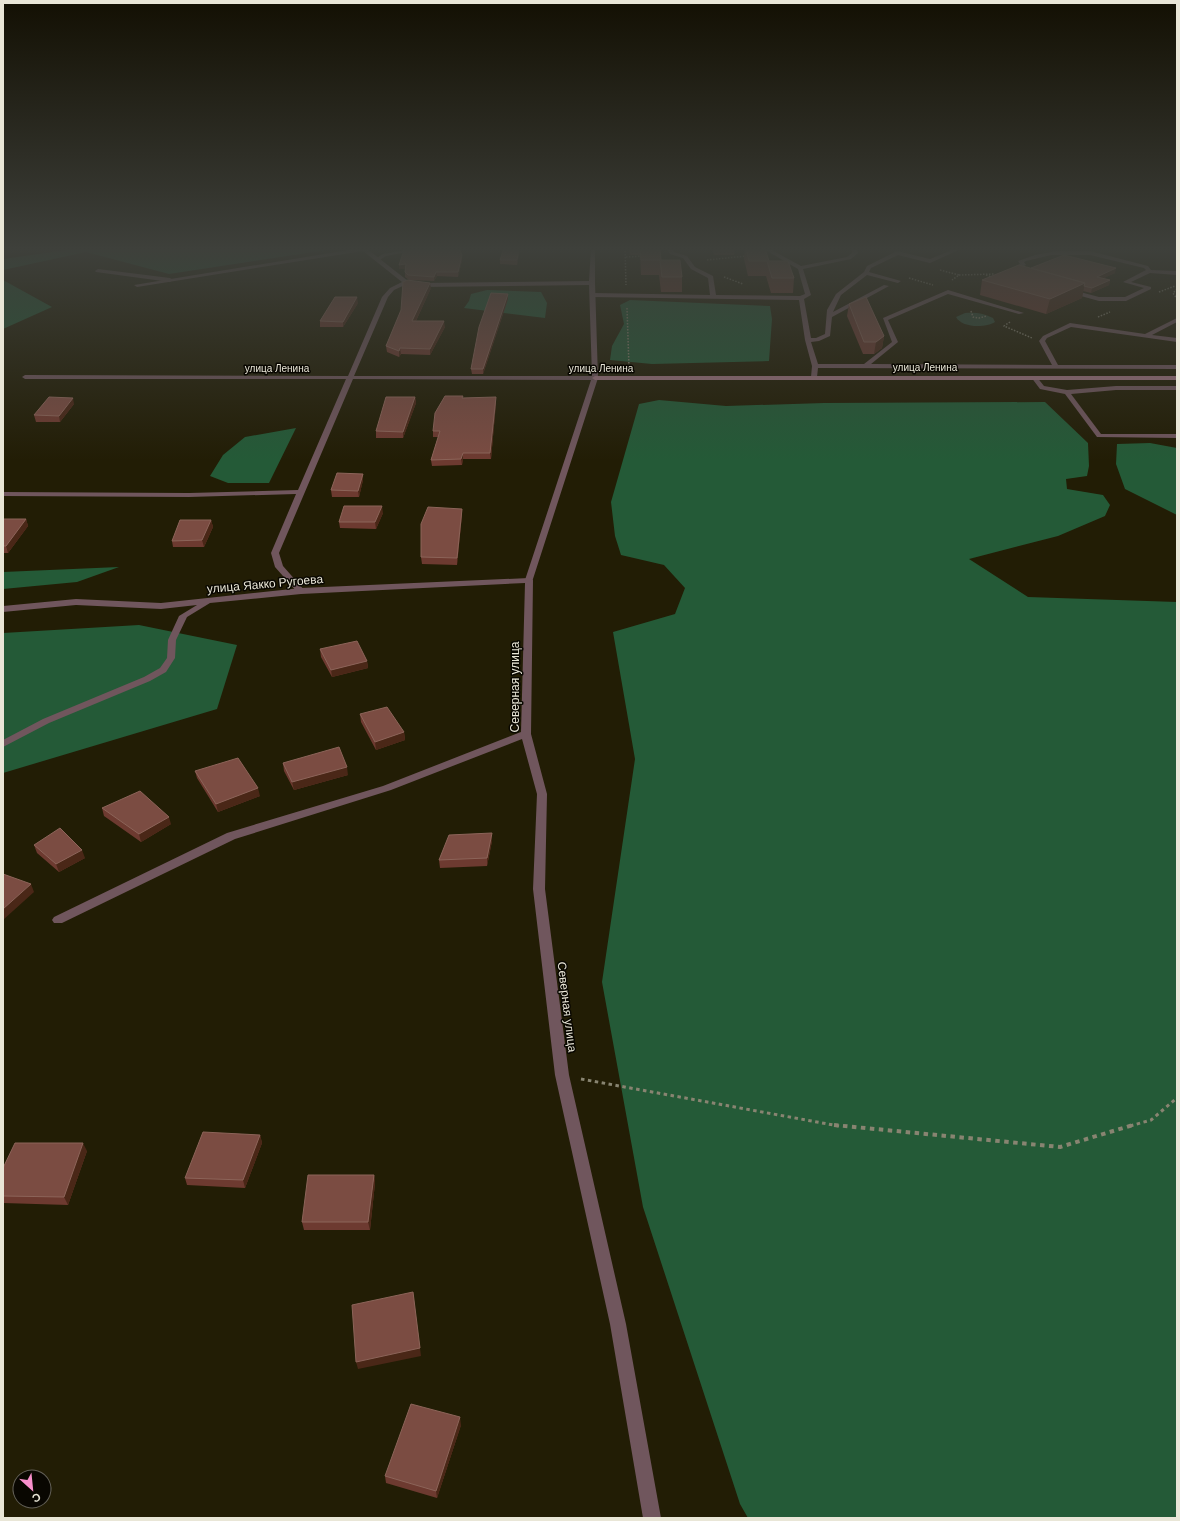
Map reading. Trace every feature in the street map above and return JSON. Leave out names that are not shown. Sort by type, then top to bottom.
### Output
[{"type":"street","points":[[301,591],[279,567],[275,553],[375,319]]},
{"type":"street","name":"Северная улица","points":[[594,319],[595,378],[529,580],[526,734],[542,794],[539,889],[562,1075],[618,1324],[652,1518]]},
{"type":"street","points":[[804,319],[815,366],[814,377]]},
{"type":"street","points":[[808,340],[822,339],[828,336],[829,319]]},
{"type":"street","points":[[864,366],[895,342],[885,319]]},
{"type":"street","points":[[1147,335],[1177,320]]},
{"type":"street","points":[[1056,367],[1042,341],[1045,337],[1070,325],[1177,340]]},
{"type":"street","points":[[815,366],[1177,367]]},
{"type":"street","name":"улица Ленина","points":[[25,377],[1177,378]]},
{"type":"street","points":[[1034,377],[1042,388],[1067,392],[1116,388],[1177,388]]},
{"type":"street","points":[[1109,377],[1116,388]]},
{"type":"street","points":[[1067,392],[1099,436],[1177,436]]},
{"type":"street","points":[[3,494],[146,495],[301,492]]},
{"type":"street","name":"улица Яакко Ругоева","points":[[3,609],[76,602],[161,606],[301,591],[529,580]]},
{"type":"street","points":[[3,744],[46,721],[147,679],[163,670],[171,658],[172,640],[183,616],[211,600]]},
{"type":"street","points":[[58,920],[231,836],[387,788],[526,734]]},
{"type":"path","points":[[1013,319],[1004,326],[1008,330],[1042,341]]},
{"type":"path","points":[[562,1075],[843,1127],[1060,1147],[1151,1120],[1177,1098]]},
{"type":"green space","points":[[3,319],[25,319],[3,329]]},
{"type":"green space","points":[[623,319],[772,319],[769,361],[652,364],[610,360],[612,346],[624,324]]},
{"type":"green space","points":[[957,319],[993,319],[995,322],[986,325],[974,326],[959,321]]},
{"type":"green space","points":[[659,400],[726,406],[824,403],[1045,402],[1088,443],[1089,466],[1087,476],[1066,479],[1067,489],[1103,495],[1110,505],[1105,516],[1058,536],[969,559],[1028,597],[1177,602],[1177,1518],[748,1518],[740,1504],[643,1207],[602,982],[635,759],[613,632],[675,614],[685,588],[664,565],[621,555],[615,536],[611,502],[639,404]]},
{"type":"green space","points":[[296,428],[269,483],[228,483],[210,476],[223,455],[245,437]]},
{"type":"green space","points":[[1150,443],[1177,448],[1177,515],[1125,489],[1116,464],[1117,444]]},
{"type":"green space","points":[[119,567],[77,582],[3,589],[3,572]]},
{"type":"green space","points":[[139,625],[237,645],[217,709],[3,773],[3,633]]},
{"type":"building","points":[[321,319],[345,319],[343,322],[320,321]]},
{"type":"building","points":[[397,319],[413,319],[412,321],[444,321],[430,349],[400,348],[399,351],[386,346]]},
{"type":"building","points":[[482,319],[500,319],[483,369],[471,369]]},
{"type":"building","points":[[855,319],[876,319],[884,336],[876,342],[864,342]]},
{"type":"building","points":[[445,396],[463,396],[462,398],[496,397],[490,453],[463,453],[461,459],[431,460],[440,431],[433,431],[435,413]]},
{"type":"building","points":[[49,397],[73,398],[59,416],[34,415]]},
{"type":"building","points":[[386,397],[415,397],[403,432],[376,431]]},
{"type":"building","points":[[337,473],[363,474],[358,491],[331,490]]},
{"type":"building","points":[[344,506],[382,506],[375,522],[339,522]]},
{"type":"building","points":[[428,507],[462,509],[457,558],[421,557],[421,524]]},
{"type":"building","points":[[3,519],[26,519],[6,546],[3,546]]},
{"type":"building","points":[[180,520],[211,520],[202,540],[172,541]]},
{"type":"building","points":[[357,641],[367,661],[331,670],[320,649]]},
{"type":"building","points":[[387,707],[404,732],[375,742],[360,714]]},
{"type":"building","points":[[339,747],[347,767],[292,782],[283,763]]},
{"type":"building","points":[[238,758],[258,788],[216,804],[195,771]]},
{"type":"building","points":[[140,791],[169,817],[139,834],[102,808]]},
{"type":"building","points":[[60,828],[82,850],[56,864],[34,845]]},
{"type":"building","points":[[492,833],[487,858],[439,860],[449,835]]},
{"type":"building","points":[[3,874],[31,884],[3,909]]},
{"type":"building","points":[[203,1132],[260,1135],[243,1180],[185,1178]]},
{"type":"building","points":[[15,1143],[83,1143],[64,1197],[3,1196],[3,1168]]},
{"type":"building","points":[[308,1175],[374,1175],[368,1222],[302,1222]]},
{"type":"building","points":[[413,1292],[420,1348],[356,1362],[352,1305]]},
{"type":"building","points":[[411,1404],[460,1417],[436,1491],[385,1476]]}]
